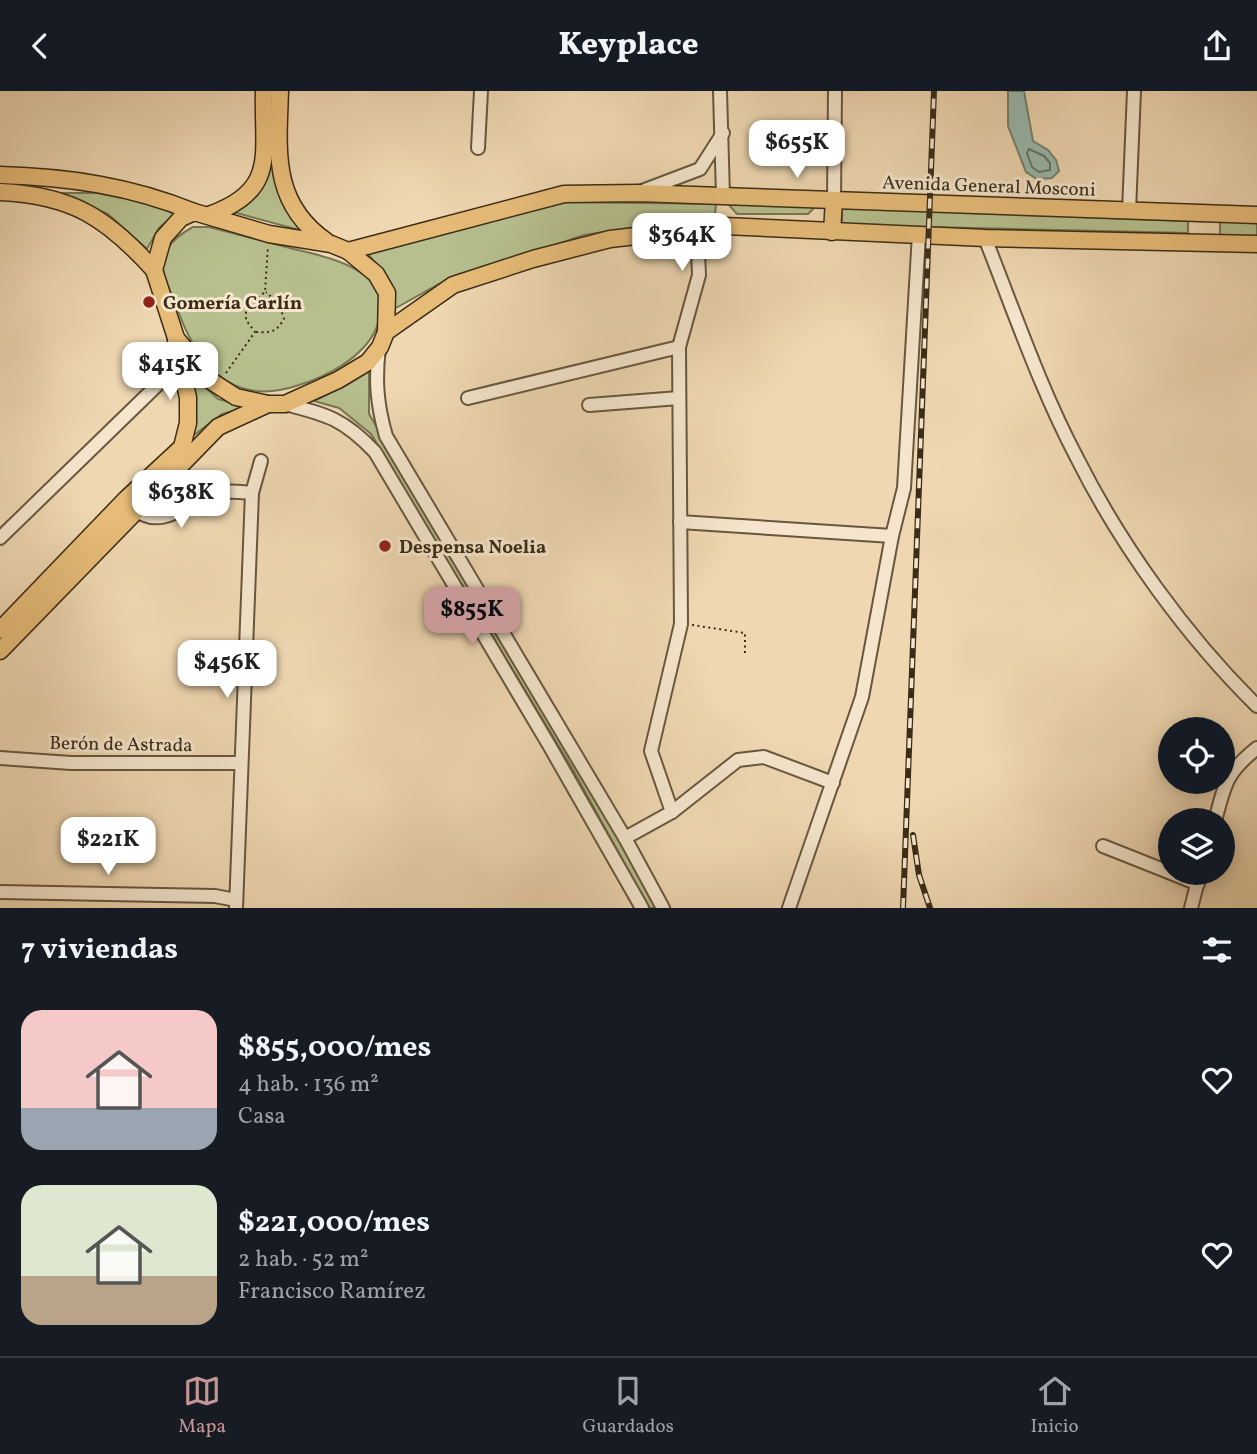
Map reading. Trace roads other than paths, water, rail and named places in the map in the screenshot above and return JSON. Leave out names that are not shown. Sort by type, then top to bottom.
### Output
[{"type":"main road","points":[[154,270],[163,237],[181,218],[237,205],[256,186],[263,163],[264,91]]},
{"type":"main road","points":[[280,91],[283,188],[299,218],[331,244]]},
{"type":"main road","points":[[0,175],[64,177],[170,202],[268,234],[331,244],[348,251],[376,274],[387,293],[383,340]]},
{"type":"main road","points":[[0,193],[45,197],[90,214],[110,225],[154,270],[176,338],[188,398],[188,423],[182,447],[0,651]]},
{"type":"main road","name":"Avenida General Mosconi","points":[[348,251],[564,194],[638,193],[1257,215]]},
{"type":"main road","points":[[723,197],[725,226]]},
{"type":"main road","points":[[831,232],[834,200]]},
{"type":"main road","points":[[1201,213],[1201,243]]},
{"type":"main road","points":[[0,630],[131,505],[218,427],[338,380],[368,362],[383,340],[453,285],[533,259],[610,239],[725,226],[985,238],[1257,244]]},
{"type":"main road","points":[[176,338],[218,386],[236,397],[276,404]]},
{"type":"street","points":[[478,148],[481,91]]},
{"type":"street","points":[[720,91],[723,197]]},
{"type":"street","points":[[834,200],[835,91]]},
{"type":"street","points":[[1129,211],[1134,91]]},
{"type":"street","points":[[638,193],[700,169],[723,133]]},
{"type":"street","points":[[672,811],[651,751],[681,624],[678,347],[699,275],[697,231]]},
{"type":"street","points":[[789,908],[862,697],[892,536],[904,488],[919,234]]},
{"type":"street","points":[[985,238],[1055,409],[1108,517],[1228,678],[1257,706]]},
{"type":"street","points":[[383,340],[376,375],[378,408],[386,436],[625,838],[663,908]]},
{"type":"street","points":[[468,398],[678,347]]},
{"type":"street","points":[[0,538],[180,363]]},
{"type":"street","points":[[589,405],[679,398]]},
{"type":"street","points":[[276,404],[330,416],[347,424],[375,452],[550,745],[642,908]]},
{"type":"street","points":[[0,892],[215,896],[236,904],[251,493],[261,461]]},
{"type":"street","points":[[131,505],[159,517],[174,515],[215,494],[251,493]]},
{"type":"street","points":[[680,522],[892,536]]},
{"type":"street","points":[[1218,808],[1226,780],[1235,765],[1257,748]]},
{"type":"street","name":"Berón de Astrada","points":[[0,758],[71,763],[241,763]]},
{"type":"street","points":[[625,838],[672,811],[738,760],[764,758],[833,783]]},
{"type":"street","points":[[1103,846],[1158,868]]},
{"type":"street","points":[[1191,908],[1197,885]]},
{"type":"water","points":[[1008,91],[1024,91],[1033,141],[1048,150],[1056,160],[1059,171],[1052,178],[1037,179],[1026,172],[1008,126]]},
{"type":"railway","points":[[903,908],[934,91]]},
{"type":"railway","points":[[913,835],[919,875],[930,908]]},
{"type":"place","name":"Gomería Carlín","points":[[149,302]]},
{"type":"place","name":"Despensa Noelia","points":[[385,546]]}]
